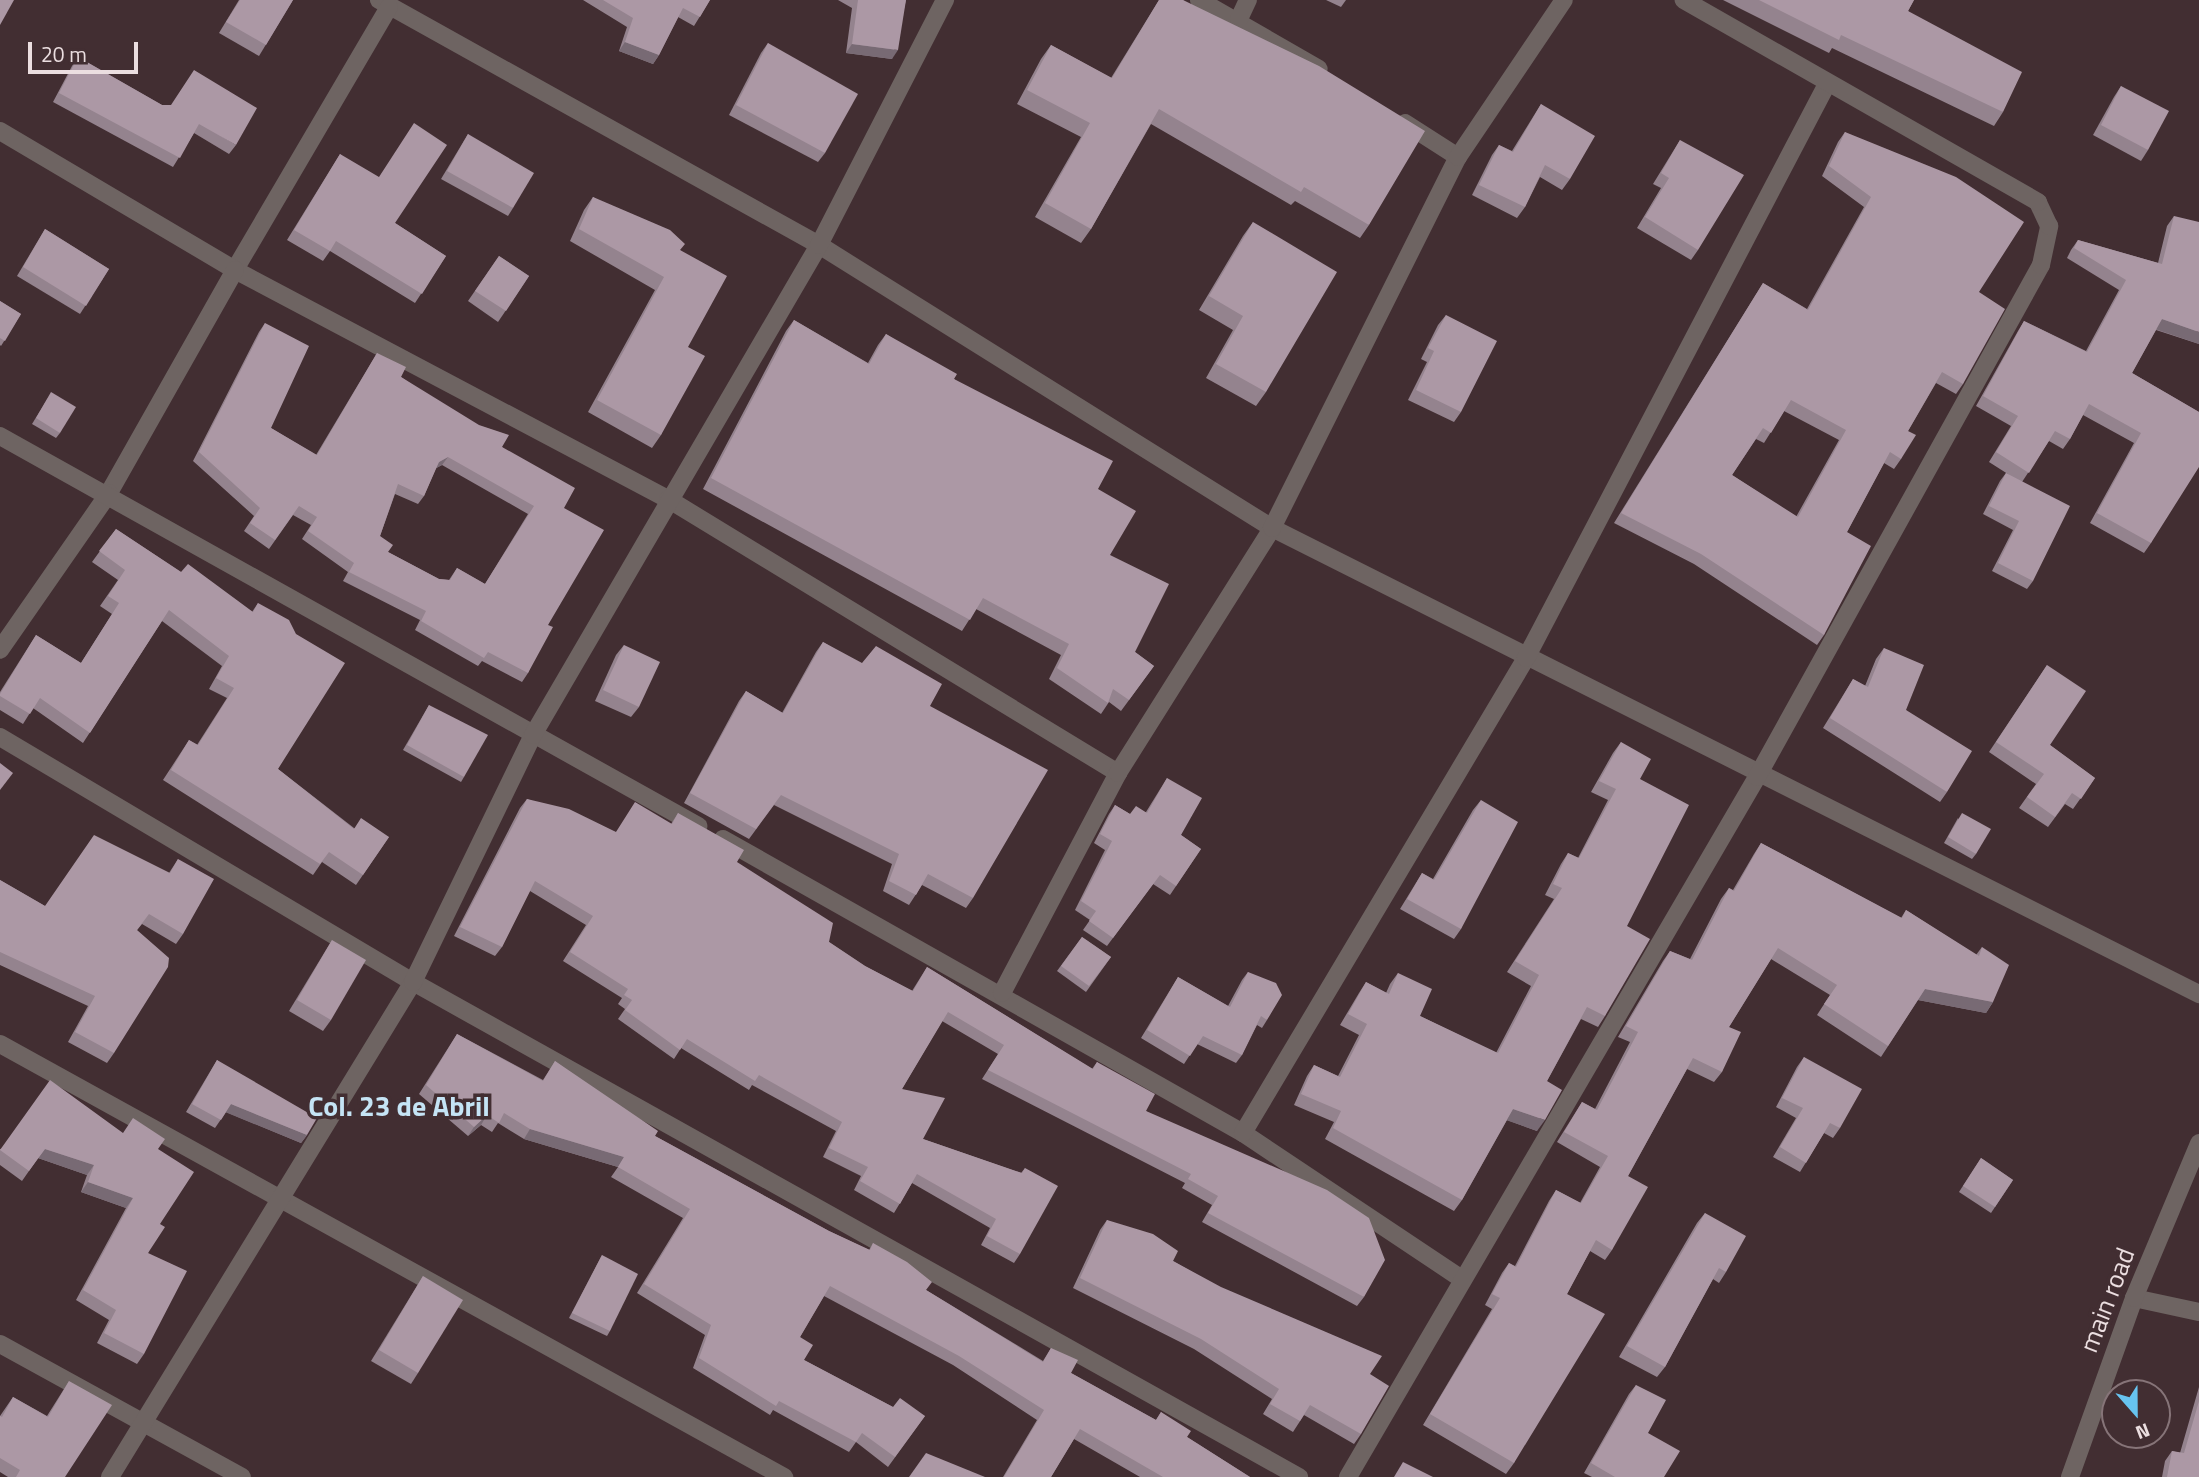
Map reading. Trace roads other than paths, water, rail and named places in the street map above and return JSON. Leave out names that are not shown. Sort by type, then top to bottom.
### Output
[{"type":"street","points":[[110,1477],[286,1197],[413,982],[533,735],[668,499],[819,245],[945,0]]},
{"type":"street","points":[[1199,0],[1239,19],[1331,77]]},
{"type":"street","points":[[1239,19],[1248,0]]},
{"type":"street","points":[[1002,993],[1118,773],[1272,528],[1458,157],[1563,0]]},
{"type":"street","points":[[1348,1477],[1757,777],[2041,265],[2049,226],[2038,202],[1684,0]]},
{"type":"street","points":[[0,650],[109,493],[384,3],[819,245],[1272,528],[1757,777],[2199,994]]},
{"type":"street","points":[[1243,1133],[1526,658],[1827,84]]},
{"type":"street","points":[[1389,113],[1458,157]]},
{"type":"street","points":[[0,131],[235,270],[668,499],[1118,773]]},
{"type":"street","points":[[0,436],[109,493],[533,735],[1002,993],[1243,1133],[1462,1279]]},
{"type":"street","points":[[0,737],[413,982],[1299,1477]]},
{"type":"street","points":[[0,1044],[286,1197],[784,1477]]},
{"type":"street","name":"main road","points":[[2070,1477],[2134,1298],[2199,1143]]},
{"type":"street","points":[[2134,1298],[2199,1312]]},
{"type":"street","points":[[0,1344],[147,1422],[242,1477]]},
{"type":"district","name":"Col. 23 de Abril","points":[[399,1106]]}]
